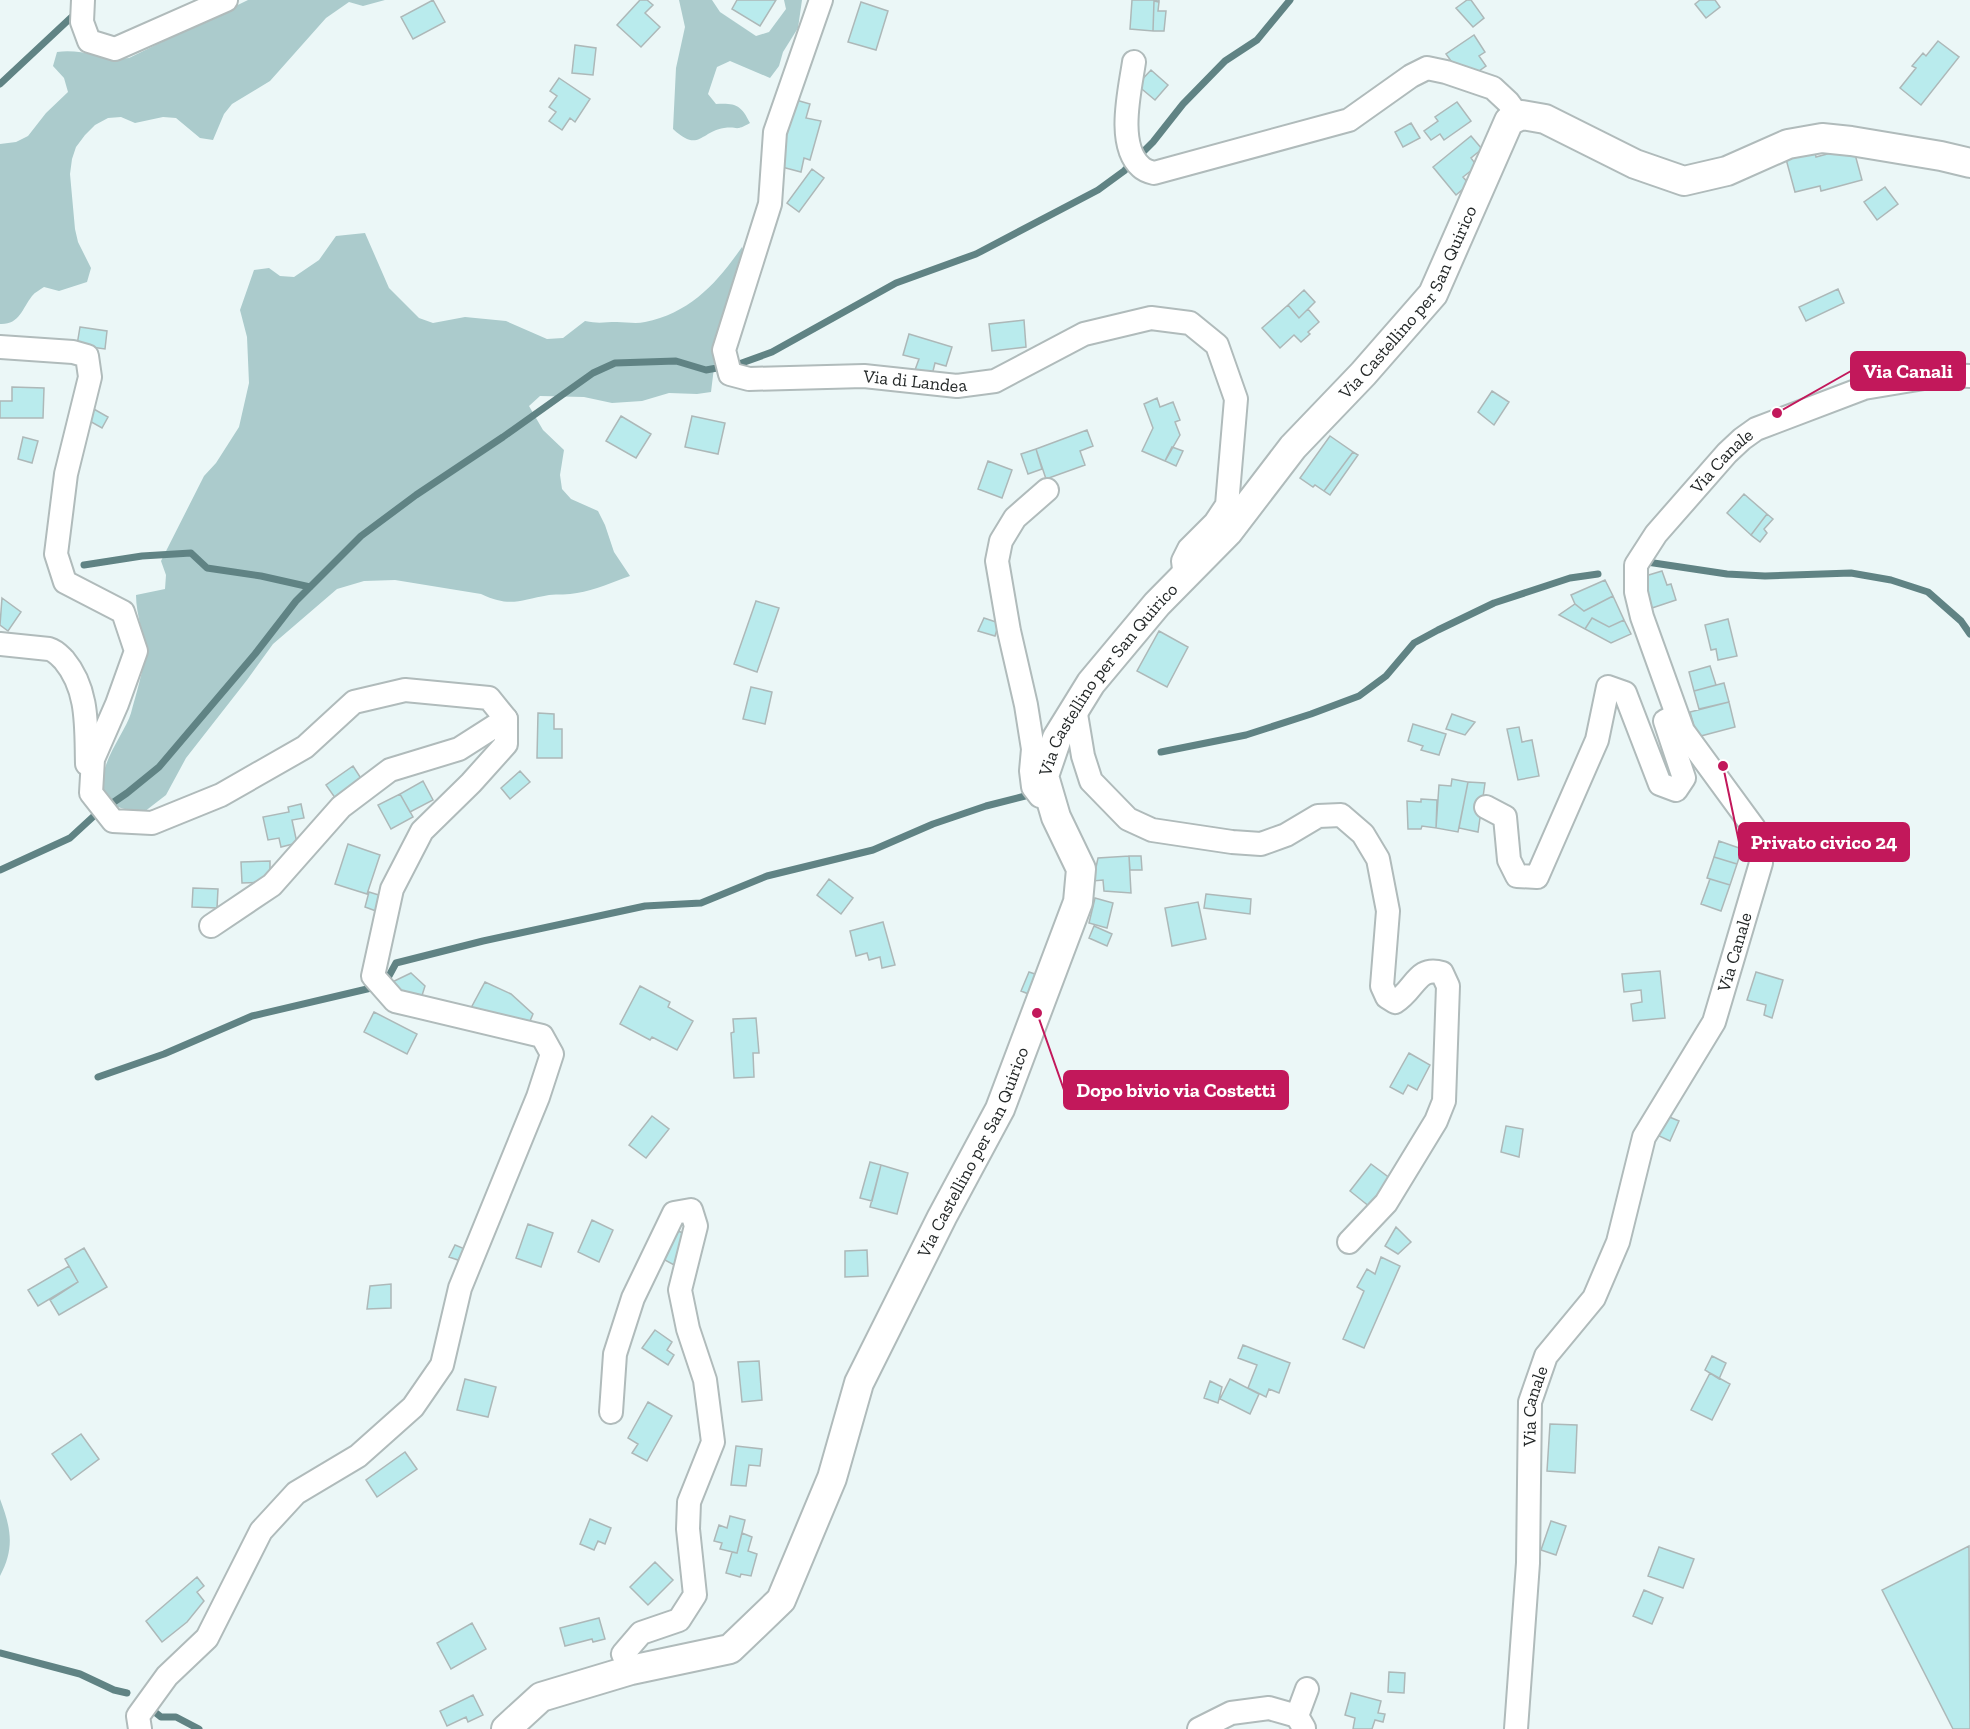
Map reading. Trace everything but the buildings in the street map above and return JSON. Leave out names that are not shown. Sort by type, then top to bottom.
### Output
[{"type":"street","points":[[83,0],[82,22],[89,41],[115,49],[226,0]]},
{"type":"street","name":"Via di Landea","points":[[821,0],[775,132],[770,204],[724,350],[729,374],[749,379],[864,376],[957,386],[995,381],[1084,334],[1151,318],[1190,323],[1217,345],[1236,399],[1227,505],[1215,523],[1188,549],[1183,561],[1185,577]]},
{"type":"street","points":[[1134,62],[1125,131],[1133,154],[1141,167],[1154,173],[1349,120],[1411,76],[1427,68],[1493,88],[1508,102],[1519,117],[1522,115],[1545,119],[1635,164],[1684,181],[1727,171],[1788,144],[1822,138],[1918,152],[1970,163]]},
{"type":"street","name":"Via Castellino per San Quirico","points":[[506,1729],[541,1696],[631,1670],[730,1649],[781,1600],[832,1478],[859,1383],[942,1217],[1000,1109],[1078,902],[1081,869],[1056,817],[1044,776],[1057,738],[1091,683],[1158,604],[1228,532],[1293,447],[1363,374],[1433,294],[1509,121],[1519,117]]},
{"type":"street","points":[[0,347],[73,352],[87,356],[90,377],[66,474],[56,554],[65,582],[123,612],[136,651],[117,704],[93,759],[91,793],[113,821],[152,822],[221,795],[305,747],[354,702],[405,690],[489,698],[506,719],[506,744],[471,783],[422,831],[392,889],[373,976],[395,1001],[542,1036],[552,1054],[538,1097],[460,1288],[442,1365],[413,1407],[358,1456],[296,1493],[261,1531],[207,1638],[167,1676],[138,1716],[140,1729]]},
{"type":"street","name":"Via Canale","points":[[1516,1729],[1528,1563],[1530,1402],[1546,1356],[1594,1298],[1618,1242],[1644,1137],[1714,1022],[1761,863],[1754,828],[1683,731],[1642,617],[1636,592],[1636,565],[1656,534],[1727,453],[1756,429],[1864,388],[1942,375],[1970,376]]},
{"type":"street","points":[[1047,490],[1015,518],[1001,541],[997,561],[1009,631],[1026,705],[1033,749],[1031,771],[1034,787],[1046,804],[1053,807]]},
{"type":"street","points":[[0,644],[56,651],[74,672],[85,704],[87,765],[92,777]]},
{"type":"street","points":[[1486,807],[1505,817],[1509,860],[1517,876],[1537,877],[1597,740],[1608,687],[1625,693],[1660,784],[1676,790],[1684,778],[1665,721],[1678,716]]},
{"type":"street","points":[[1075,708],[1083,756],[1091,781],[1128,819],[1152,830],[1261,844],[1286,835],[1318,816],[1341,815],[1363,834],[1378,859],[1388,911],[1382,986],[1387,997],[1395,1002],[1406,996],[1421,974],[1433,970],[1442,973],[1448,986],[1444,1101],[1436,1121],[1386,1203],[1349,1242]]},
{"type":"street","points":[[211,926],[273,885],[341,807],[390,770],[459,749],[506,719]]},
{"type":"street","points":[[612,1412],[615,1354],[633,1298],[674,1213],[691,1210],[696,1226],[680,1290],[688,1329],[705,1380],[713,1442],[689,1502],[688,1529],[695,1595],[679,1620],[641,1633],[623,1654],[631,1670]]},
{"type":"street","points":[[1199,1729],[1231,1713],[1269,1708],[1301,1722],[1307,1689]]},
{"type":"shaded area","points":[[248,0],[385,0],[363,6],[349,2],[326,18],[270,81],[232,104],[224,114],[213,140],[200,138],[176,118],[163,117],[135,123],[121,117],[108,118],[95,125],[76,147],[70,174],[75,229],[78,242],[91,268],[87,282],[59,291],[44,287],[33,295],[16,319],[0,324],[0,144],[16,142],[28,136],[46,113],[68,92],[64,78],[53,66],[57,52],[129,58]]},
{"type":"shaded area","points":[[679,0],[712,0],[720,12],[756,36],[769,32],[786,9],[784,0],[802,0],[798,28],[783,52],[779,66],[770,78],[730,61],[717,67],[708,94],[716,104],[737,106],[744,112],[750,123],[739,128],[716,130],[694,140],[689,140],[673,129],[676,68],[685,27]]},
{"type":"shaded area","points":[[365,233],[389,288],[419,318],[433,323],[465,317],[506,321],[547,339],[563,338],[585,321],[638,323],[661,318],[676,312],[701,295],[723,273],[742,247],[746,260],[725,307],[718,335],[711,392],[669,393],[642,401],[612,403],[584,397],[540,396],[529,406],[543,430],[564,450],[560,475],[562,489],[571,499],[598,511],[614,552],[630,576],[584,592],[549,595],[515,602],[395,580],[364,581],[337,589],[273,644],[186,758],[166,795],[144,812],[116,806],[105,794],[104,771],[108,758],[131,713],[145,659],[136,595],[165,589],[166,575],[161,561],[204,476],[216,463],[239,427],[249,383],[247,337],[240,310],[254,270],[269,268],[280,276],[294,277],[319,260],[336,236]]},
{"type":"shaded area","points":[[0,1499],[7,1519],[10,1538],[8,1556],[0,1576]]},
{"type":"waterway","points":[[0,870],[70,838],[95,815],[159,767],[255,654],[296,601],[361,536],[416,495],[593,373],[615,363],[676,361],[706,370],[739,364],[772,352],[896,283],[976,254],[1098,190],[1124,171],[1153,142],[1183,104],[1225,61],[1257,40],[1290,0]]},
{"type":"waterway","points":[[0,84],[77,12]]},
{"type":"waterway","points":[[84,565],[142,556],[191,553],[207,568],[261,576],[310,587]]},
{"type":"waterway","points":[[1647,562],[1727,574],[1765,576],[1851,573],[1891,580],[1928,592],[1961,621],[1970,634]]},
{"type":"waterway","points":[[1161,752],[1246,735],[1359,696],[1386,676],[1414,643],[1438,630],[1494,603],[1570,578],[1598,574]]},
{"type":"waterway","points":[[98,1077],[164,1054],[252,1016],[384,985],[396,963],[483,941],[645,906],[701,903],[767,876],[873,850],[933,824],[1025,796]]},
{"type":"waterway","points":[[0,1653],[80,1674],[114,1690],[127,1693]]},
{"type":"waterway","points":[[151,1709],[161,1717],[176,1717],[199,1729]]},
{"type":"place","name":"Via Canali","points":[[1777,413]]},
{"type":"place","name":"Privato civico 24","points":[[1723,766]]},
{"type":"place","name":"Dopo bivio via Costetti","points":[[1037,1013]]}]
